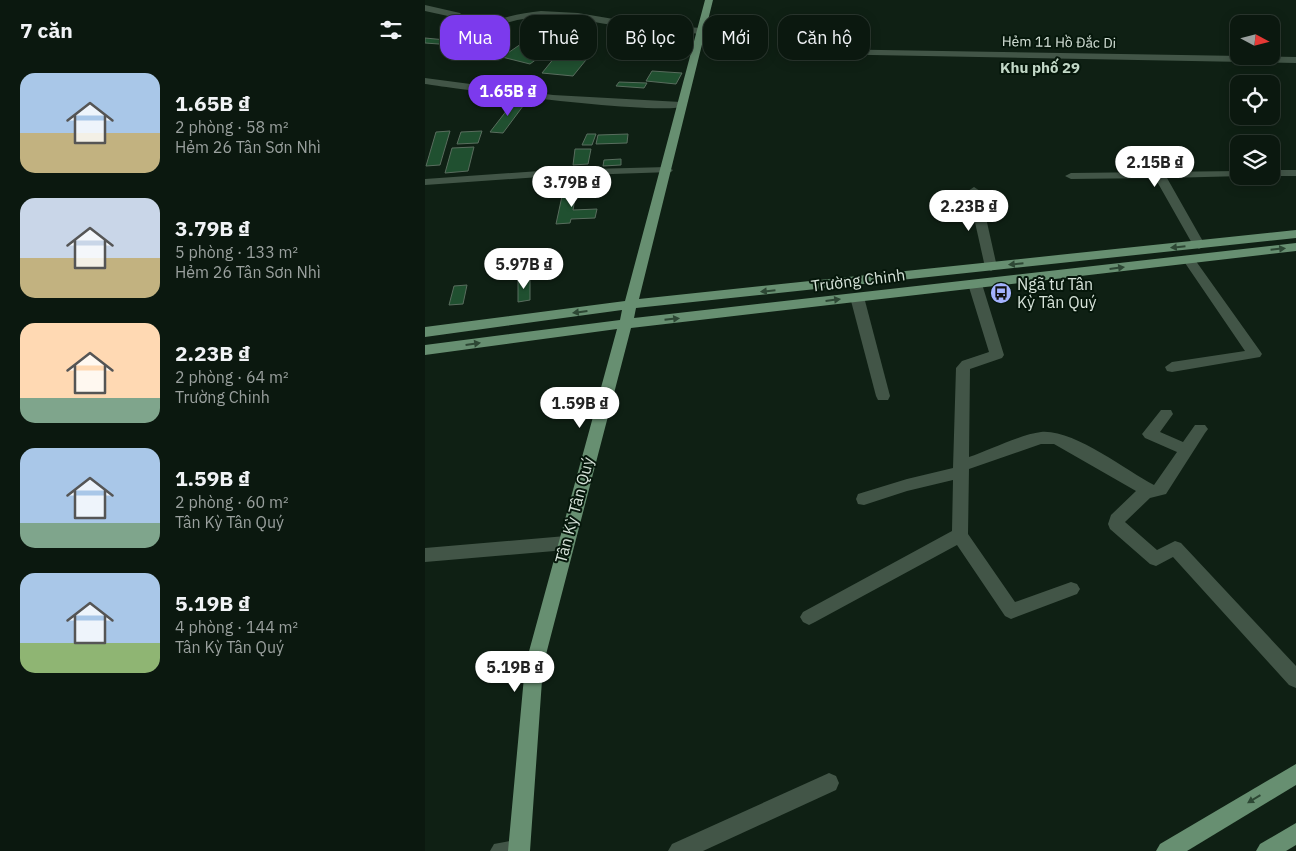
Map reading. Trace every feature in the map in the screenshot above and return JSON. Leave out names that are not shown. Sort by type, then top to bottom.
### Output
[{"type":"main road","name":"Tân Kỳ Tân Quý","points":[[513,850],[534,666],[628,305],[667,170],[681,105],[709,0]]},
{"type":"main road","name":"Trường Chinh","points":[[425,332],[628,305],[1296,234]]},
{"type":"main road","name":"Trường Chinh","points":[[425,350],[623,324],[1296,247]]},
{"type":"main road","points":[[1167,851],[1296,774]]},
{"type":"main road","points":[[1267,851],[1296,833]]},
{"type":"street","points":[[425,8],[457,15]]},
{"type":"street","points":[[510,16],[535,10],[563,12],[637,26],[701,31]]},
{"type":"street","name":"Hẻm 11 Hồ Đắc Di","points":[[870,53],[1296,60]]},
{"type":"street","points":[[425,81],[495,93],[594,103],[681,105]]},
{"type":"street","points":[[425,182],[554,173],[667,170]]},
{"type":"street","points":[[1280,173],[1296,173]]},
{"type":"street","points":[[1071,176],[1230,174]]},
{"type":"street","points":[[1159,175],[1199,245]]},
{"type":"street","points":[[974,191],[991,267]]},
{"type":"street","points":[[1173,367],[1255,354],[1189,260]]},
{"type":"street","points":[[975,284],[997,355],[967,364],[963,368],[960,535],[1011,611],[1071,589]]},
{"type":"street","points":[[857,297],[883,396]]},
{"type":"street","points":[[1166,414],[1150,434],[1187,450]]},
{"type":"street","points":[[864,499],[961,469],[1040,438],[1054,438],[1067,442],[1150,490],[1160,490],[1200,429]]},
{"type":"street","points":[[1150,490],[1117,520],[1116,524],[1156,559],[1175,548],[1296,679]]},
{"type":"street","points":[[809,617],[960,535]]},
{"type":"street","points":[[425,555],[566,543]]},
{"type":"street","points":[[679,851],[829,783]]},
{"type":"building","points":[[425,38],[440,39],[440,44],[425,43]]},
{"type":"building","points":[[520,45],[520,60],[535,60],[530,64],[510,59],[510,52]]},
{"type":"building","points":[[553,60],[586,60],[573,76],[542,73]]},
{"type":"building","points":[[652,71],[682,73],[676,84],[646,81]]},
{"type":"building","points":[[619,82],[647,83],[644,88],[616,86]]},
{"type":"building","points":[[514,101],[526,102],[503,133],[490,132]]},
{"type":"building","points":[[450,131],[440,165],[426,166],[436,132]]},
{"type":"building","points":[[482,131],[478,143],[457,144],[461,132]]},
{"type":"building","points":[[587,134],[596,134],[592,145],[582,145]]},
{"type":"building","points":[[628,134],[627,143],[596,144],[598,135]]},
{"type":"building","points":[[474,147],[468,171],[445,173],[452,148]]},
{"type":"building","points":[[575,149],[591,149],[588,164],[573,165]]},
{"type":"building","points":[[621,159],[621,165],[603,166],[604,160]]},
{"type":"building","points":[[577,186],[573,210],[597,209],[595,218],[571,219],[570,223],[556,224],[564,187]]},
{"type":"building","points":[[530,278],[530,300],[518,302],[518,280]]},
{"type":"building","points":[[467,285],[463,304],[449,305],[454,286]]},
{"type":"place","name":"Ngã tư Tân Kỳ Tân Quý","points":[[1001,293]]},
{"type":"district","name":"Khu phố 29","points":[[1040,68]]}]
